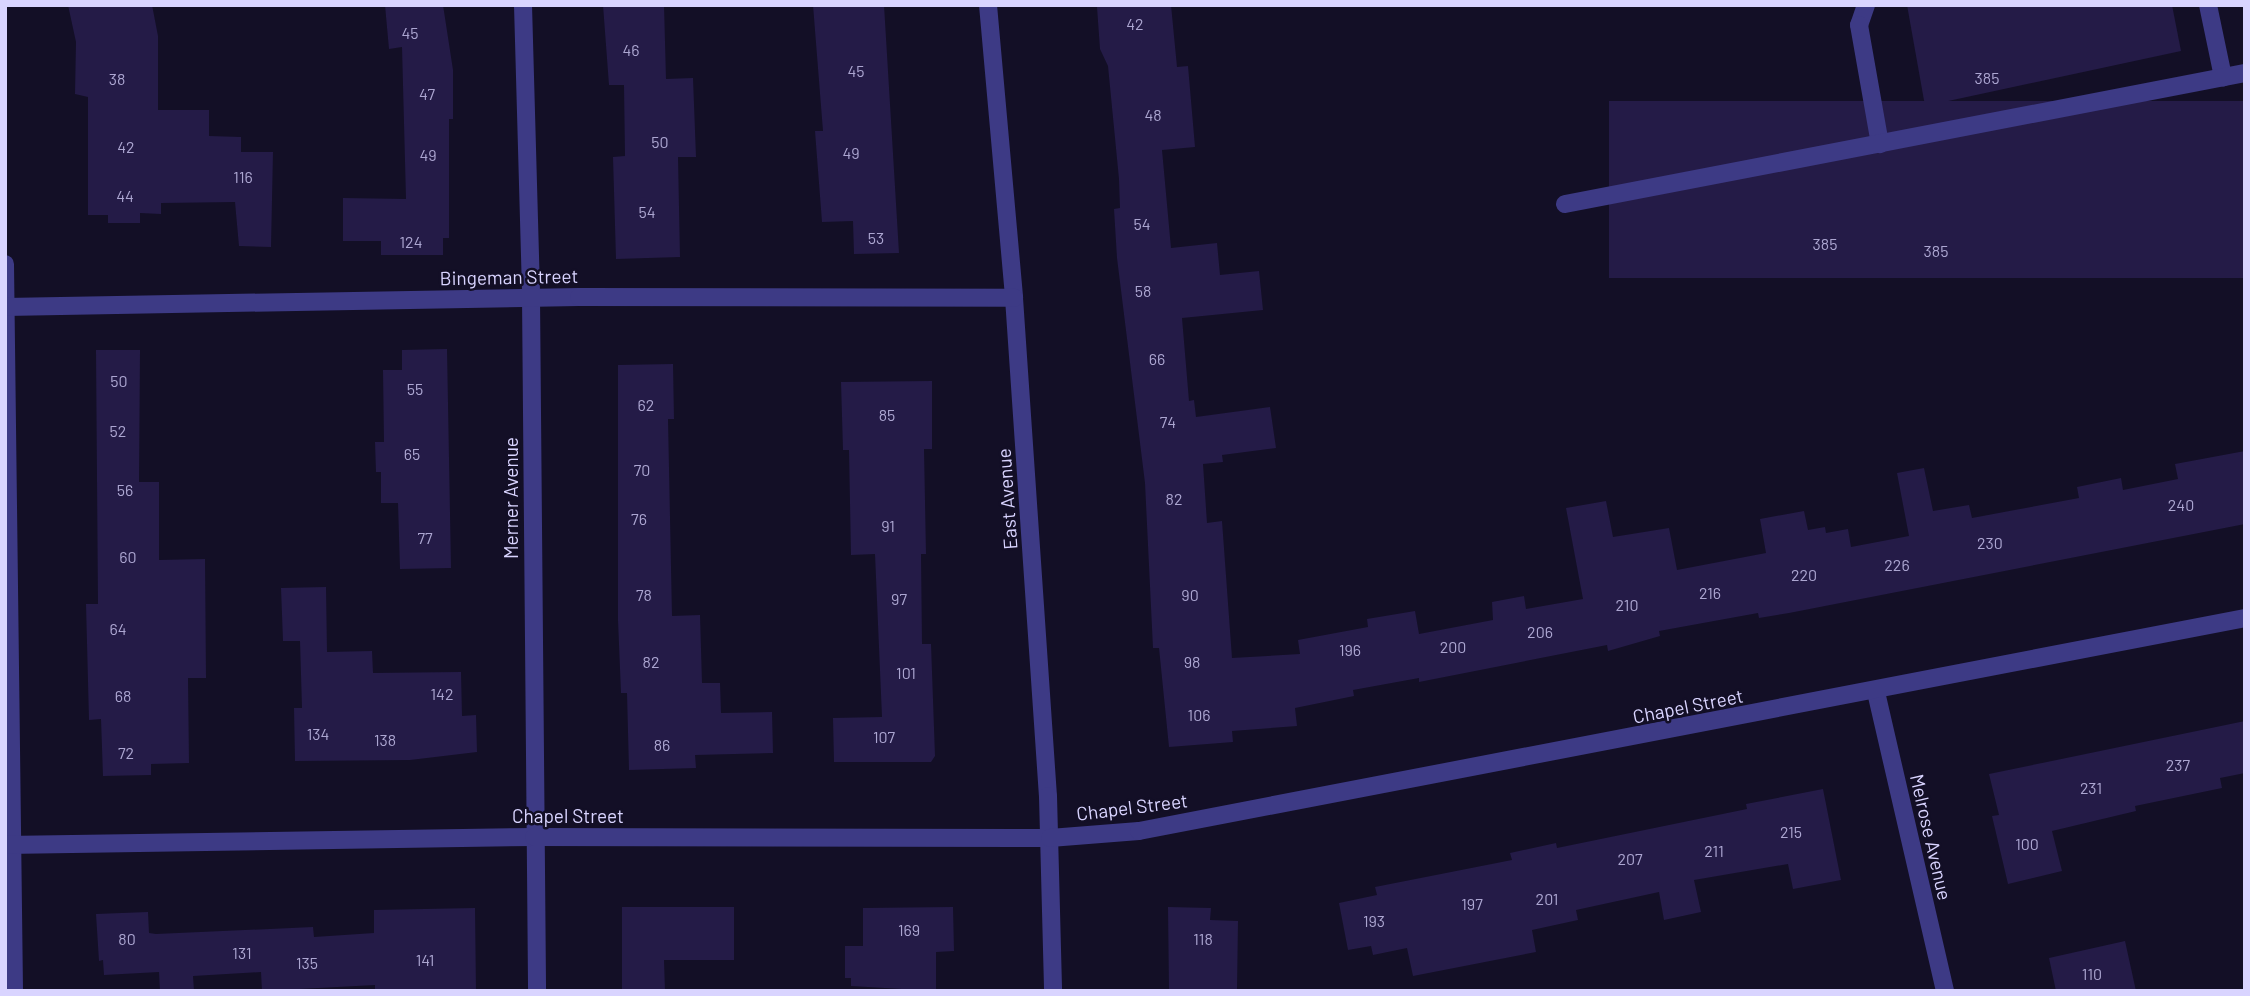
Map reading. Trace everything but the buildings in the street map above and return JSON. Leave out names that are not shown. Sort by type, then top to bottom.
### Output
[{"type":"street","name":"Merner Avenue","points":[[523,5],[531,298],[537,991]]},
{"type":"street","name":"East Avenue","points":[[988,5],[1014,298],[1050,838],[1053,991]]},
{"type":"street","points":[[1866,5],[1859,25],[1880,144]]},
{"type":"street","points":[[2208,5],[2222,77]]},
{"type":"street","points":[[1565,204],[2245,73]]},
{"type":"street","points":[[5,264],[9,845],[14,991]]},
{"type":"street","name":"Bingeman Street","points":[[6,307],[531,298],[1014,298]]},
{"type":"street","name":"Chapel Street","points":[[9,845],[534,836],[1050,838],[1139,831],[1876,692],[2245,618]]},
{"type":"street","name":"Melrose Avenue","points":[[1876,692],[1945,991]]}]
